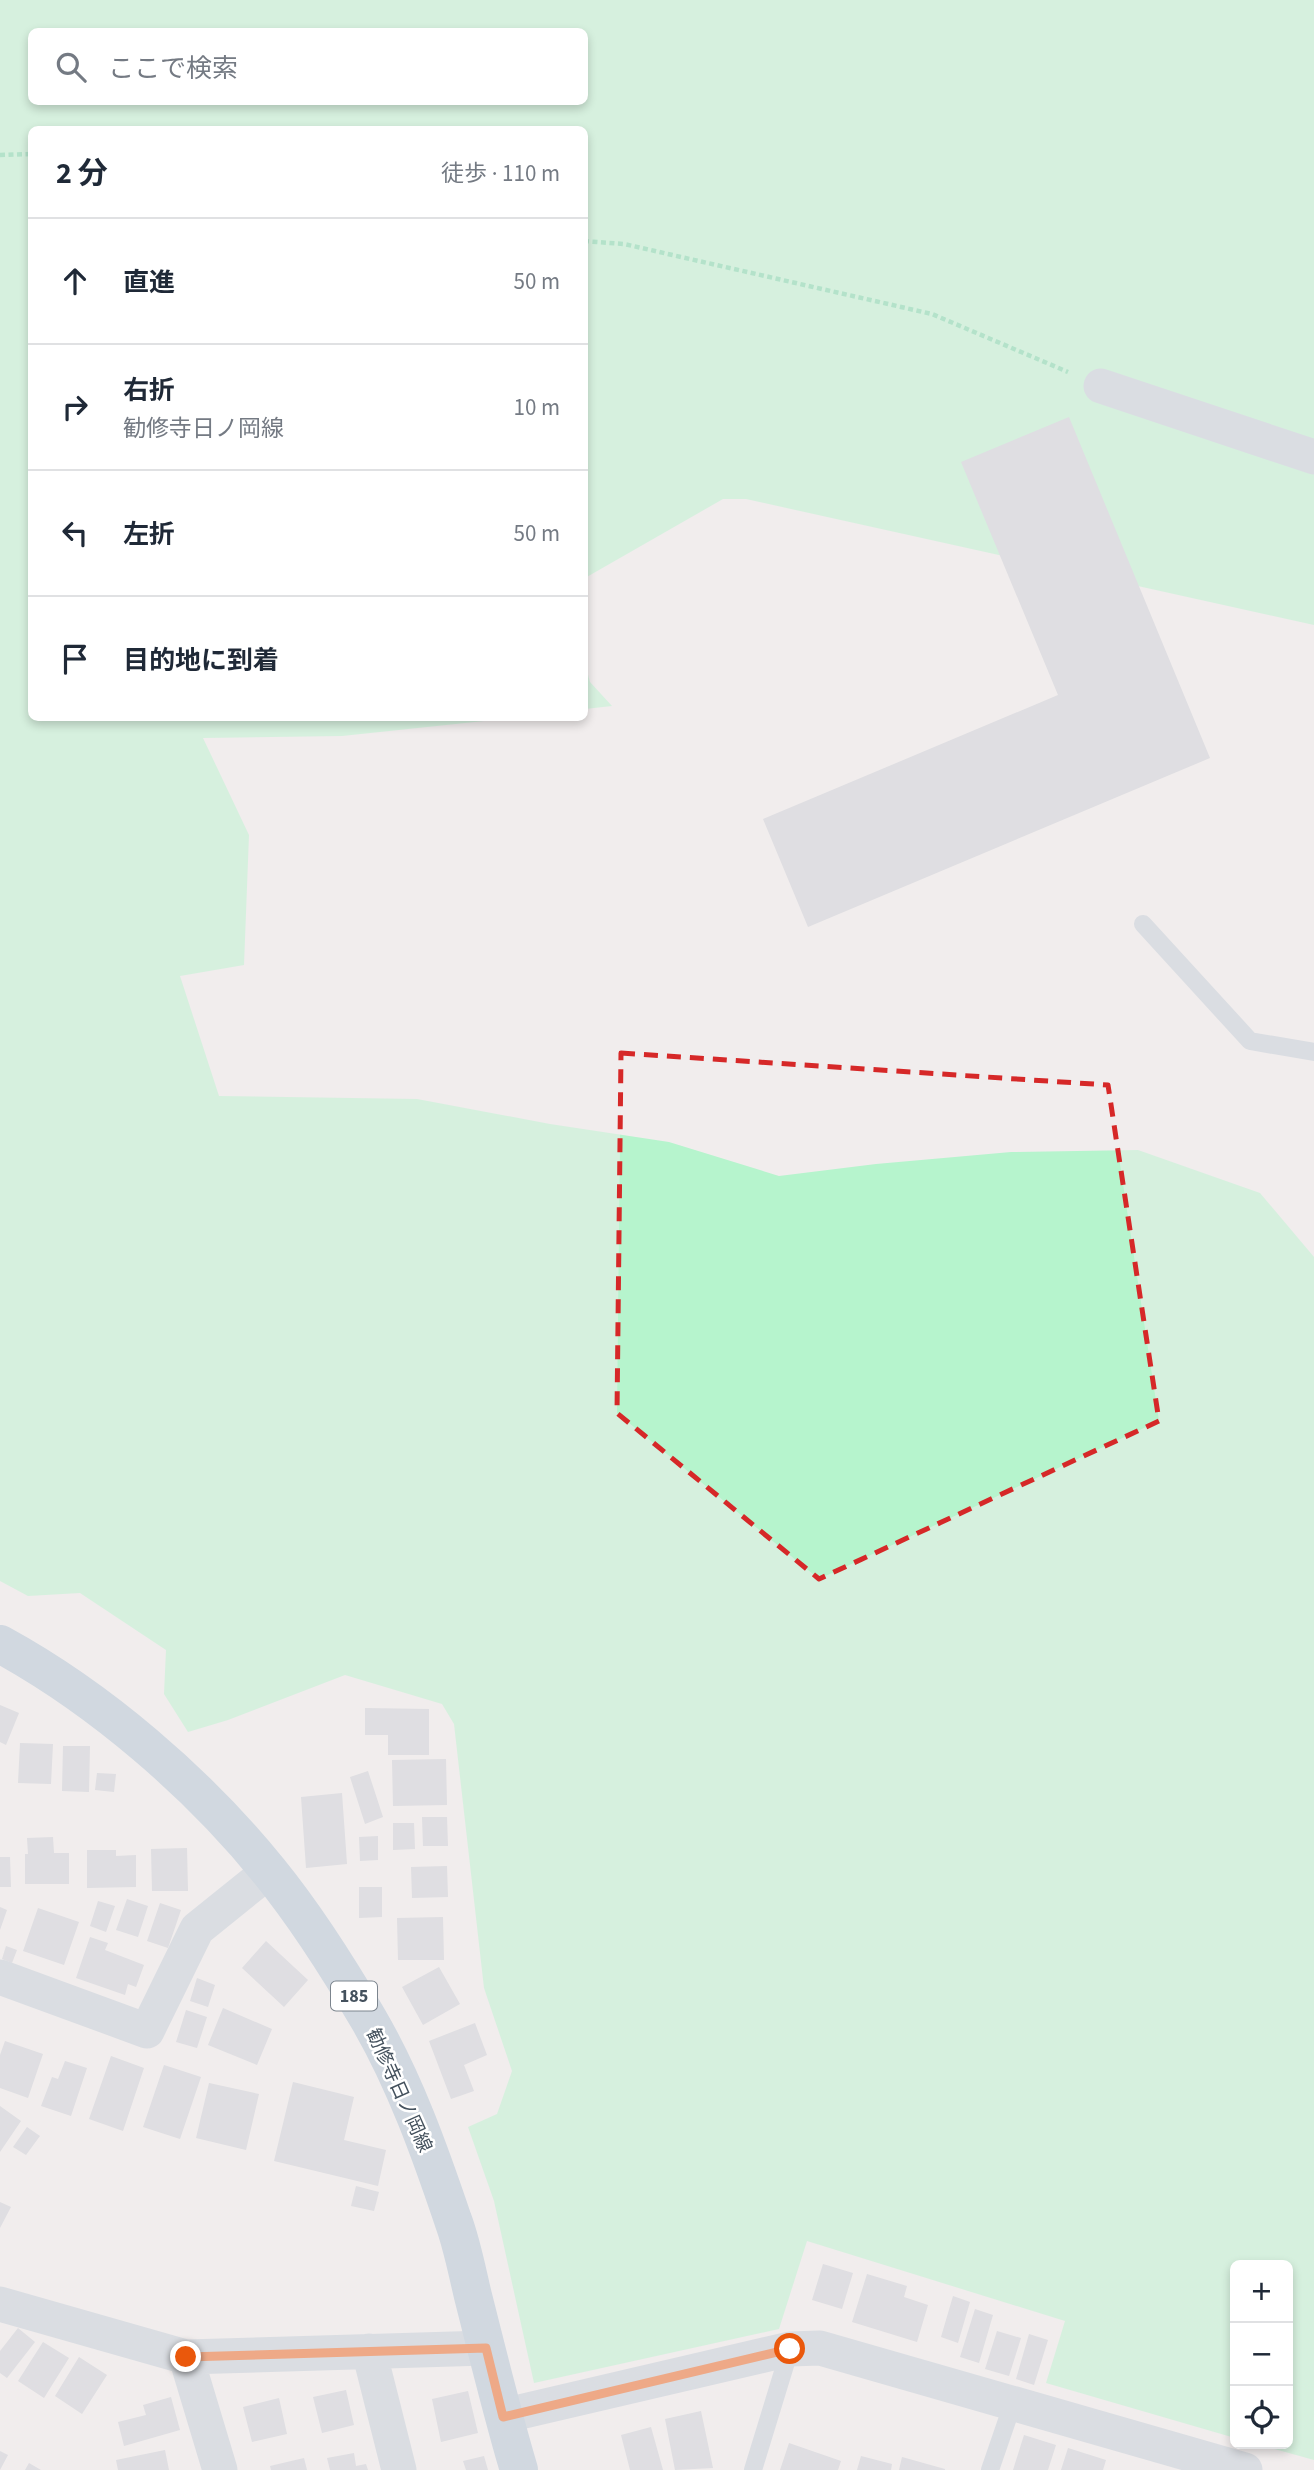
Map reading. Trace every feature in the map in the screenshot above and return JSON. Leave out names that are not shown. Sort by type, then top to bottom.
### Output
[{"type":"main road","name":"勧修寺日ノ岡線","points":[[0,1644],[74,1688],[207,1803],[269,1871],[370,2021],[412,2107],[454,2223],[519,2470]]},
{"type":"street","points":[[1101,386],[1314,457]]},
{"type":"street","points":[[0,1977],[147,2031],[197,1929],[269,1871]]},
{"type":"street","points":[[0,2304],[186,2357],[486,2348]]},
{"type":"street","points":[[503,2417],[790,2349],[820,2348],[1245,2470]]},
{"type":"street","points":[[369,2351],[399,2470]]},
{"type":"street","points":[[186,2357],[220,2470]]},
{"type":"lane","points":[[1143,924],[1250,1041],[1314,1052]]},
{"type":"lane","points":[[753,2470],[790,2349]]},
{"type":"lane","points":[[990,2470],[1013,2403]]},
{"type":"path","points":[[0,155],[28,155]]},
{"type":"path","points":[[588,241],[624,244],[932,314],[1101,386]]},
{"type":"highlighted area","points":[[621,1053],[1108,1085],[1159,1421],[819,1579],[617,1413]]},
{"type":"green space","points":[[0,0],[1314,0],[1314,625],[746,499],[723,499],[588,576],[588,126],[28,126],[28,721],[484,721],[342,736],[203,738],[249,835],[244,965],[180,976],[219,1096],[417,1099],[550,1124],[669,1142],[779,1176],[1011,1152],[1138,1150],[1260,1193],[1314,1257],[1314,2460],[1275,2449],[1293,2449],[1293,2260],[1230,2260],[1230,2437],[1046,2383],[1065,2321],[807,2241],[779,2329],[534,2383],[494,2201],[468,2127],[497,2114],[512,2071],[484,1988],[454,1724],[442,1704],[345,1675],[228,1720],[188,1732],[164,1694],[166,1650],[80,1593],[28,1596],[0,1581]]},
{"type":"green space","points":[[588,675],[590,682],[612,706],[588,709]]},
{"type":"building","points":[[1069,417],[1210,758],[808,927],[763,819],[1058,695],[961,462]]},
{"type":"building","points":[[0,1705],[19,1713],[6,1745],[0,1742]]},
{"type":"building","points":[[365,1708],[429,1709],[429,1755],[388,1755],[388,1735],[365,1735]]},
{"type":"building","points":[[20,1743],[53,1744],[51,1784],[18,1783]]},
{"type":"building","points":[[63,1746],[90,1746],[89,1792],[62,1791]]},
{"type":"building","points":[[446,1759],[447,1805],[393,1806],[392,1760]]},
{"type":"building","points":[[368,1771],[383,1817],[365,1824],[350,1777]]},
{"type":"building","points":[[97,1773],[116,1774],[114,1792],[95,1790]]},
{"type":"building","points":[[342,1793],[347,1864],[306,1868],[301,1797]]},
{"type":"building","points":[[422,1817],[447,1817],[448,1846],[423,1846]]},
{"type":"building","points":[[393,1823],[414,1823],[415,1849],[393,1850]]},
{"type":"building","points":[[378,1836],[378,1860],[360,1861],[359,1837]]},
{"type":"building","points":[[53,1837],[54,1853],[69,1853],[69,1884],[25,1884],[27,1838]]},
{"type":"building","points":[[187,1848],[188,1891],[152,1891],[151,1849]]},
{"type":"building","points":[[87,1850],[116,1850],[116,1856],[136,1855],[136,1887],[87,1888]]},
{"type":"building","points":[[0,1857],[10,1857],[11,1887],[0,1887]]},
{"type":"building","points":[[447,1866],[448,1897],[412,1898],[411,1867]]},
{"type":"building","points":[[359,1887],[382,1887],[382,1917],[359,1918]]},
{"type":"building","points":[[127,1899],[148,1906],[138,1937],[116,1930]]},
{"type":"building","points":[[98,1901],[115,1906],[106,1932],[90,1926]]},
{"type":"building","points":[[160,1903],[181,1910],[168,1948],[147,1941]]},
{"type":"building","points":[[0,1907],[7,1910],[0,1930]]},
{"type":"building","points":[[38,1908],[79,1922],[64,1965],[23,1951]]},
{"type":"building","points":[[443,1917],[444,1960],[398,1960],[397,1918]]},
{"type":"building","points":[[90,1937],[108,1943],[105,1950],[144,1965],[136,1987],[128,1984],[125,1995],[76,1978]]},
{"type":"building","points":[[266,1941],[308,1980],[284,2007],[242,1968]]},
{"type":"building","points":[[6,1946],[17,1950],[12,1963],[2,1959]]},
{"type":"building","points":[[439,1967],[460,2004],[423,2025],[402,1987]]},
{"type":"building","points":[[197,1978],[215,1985],[208,2007],[190,2001]]},
{"type":"building","points":[[223,2008],[272,2029],[257,2065],[208,2045]]},
{"type":"building","points":[[186,2010],[207,2017],[197,2048],[176,2042]]},
{"type":"building","points":[[475,2023],[487,2055],[464,2065],[474,2091],[451,2099],[429,2041]]},
{"type":"building","points":[[5,2041],[43,2054],[28,2098],[0,2088],[0,2055]]},
{"type":"building","points":[[111,2056],[144,2068],[123,2131],[89,2119]]},
{"type":"building","points":[[65,2061],[87,2068],[71,2116],[41,2106],[52,2077],[58,2079]]},
{"type":"building","points":[[164,2065],[201,2077],[180,2139],[143,2127]]},
{"type":"building","points":[[293,2082],[354,2097],[344,2140],[386,2150],[378,2186],[274,2161]]},
{"type":"building","points":[[209,2083],[259,2094],[246,2150],[196,2138]]},
{"type":"building","points":[[0,2106],[21,2121],[0,2152]]},
{"type":"building","points":[[27,2127],[40,2136],[26,2155],[13,2147]]},
{"type":"building","points":[[356,2186],[379,2192],[374,2211],[351,2206]]},
{"type":"building","points":[[0,2202],[11,2207],[0,2228]]},
{"type":"building","points":[[823,2264],[853,2273],[842,2309],[812,2300]]},
{"type":"building","points":[[867,2274],[907,2286],[904,2297],[928,2305],[917,2342],[852,2322]]},
{"type":"building","points":[[953,2296],[970,2302],[958,2343],[941,2337]]},
{"type":"building","points":[[975,2309],[993,2315],[979,2363],[960,2357]]},
{"type":"building","points":[[18,2328],[35,2342],[7,2378],[0,2373],[0,2351]]},
{"type":"building","points":[[997,2331],[1021,2338],[1009,2376],[985,2369]]},
{"type":"building","points":[[1029,2334],[1048,2340],[1034,2385],[1016,2379]]},
{"type":"building","points":[[43,2342],[69,2358],[44,2398],[18,2381]]},
{"type":"building","points":[[79,2357],[107,2375],[82,2414],[55,2396]]},
{"type":"building","points":[[346,2390],[354,2425],[322,2433],[313,2397]]},
{"type":"building","points":[[468,2391],[478,2433],[441,2442],[432,2399]]},
{"type":"building","points":[[171,2397],[180,2430],[124,2446],[118,2422],[146,2415],[143,2405]]},
{"type":"building","points":[[279,2398],[287,2434],[252,2442],[243,2407]]},
{"type":"building","points":[[701,2411],[713,2468],[675,2470],[665,2419]]},
{"type":"building","points":[[651,2427],[663,2470],[630,2470],[621,2435]]},
{"type":"building","points":[[1024,2435],[1056,2445],[1048,2470],[1013,2470]]},
{"type":"building","points":[[789,2443],[841,2461],[838,2470],[780,2470]]},
{"type":"building","points":[[1068,2448],[1106,2460],[1103,2470],[1061,2470]]},
{"type":"building","points":[[165,2450],[169,2470],[118,2470],[116,2460]]},
{"type":"building","points":[[0,2451],[8,2455],[0,2470]]},
{"type":"building","points":[[354,2453],[356,2466],[366,2464],[368,2470],[330,2470],[327,2458]]},
{"type":"building","points":[[484,2456],[488,2470],[466,2470],[463,2461]]},
{"type":"building","points":[[861,2456],[892,2464],[891,2470],[857,2470]]},
{"type":"building","points":[[902,2457],[945,2469],[945,2470],[899,2470]]},
{"type":"building","points":[[304,2458],[307,2470],[271,2470],[270,2466]]},
{"type":"building","points":[[29,2463],[41,2470],[25,2470]]},
{"type":"route","points":[[186,2357],[486,2348],[503,2417],[790,2349]]}]
